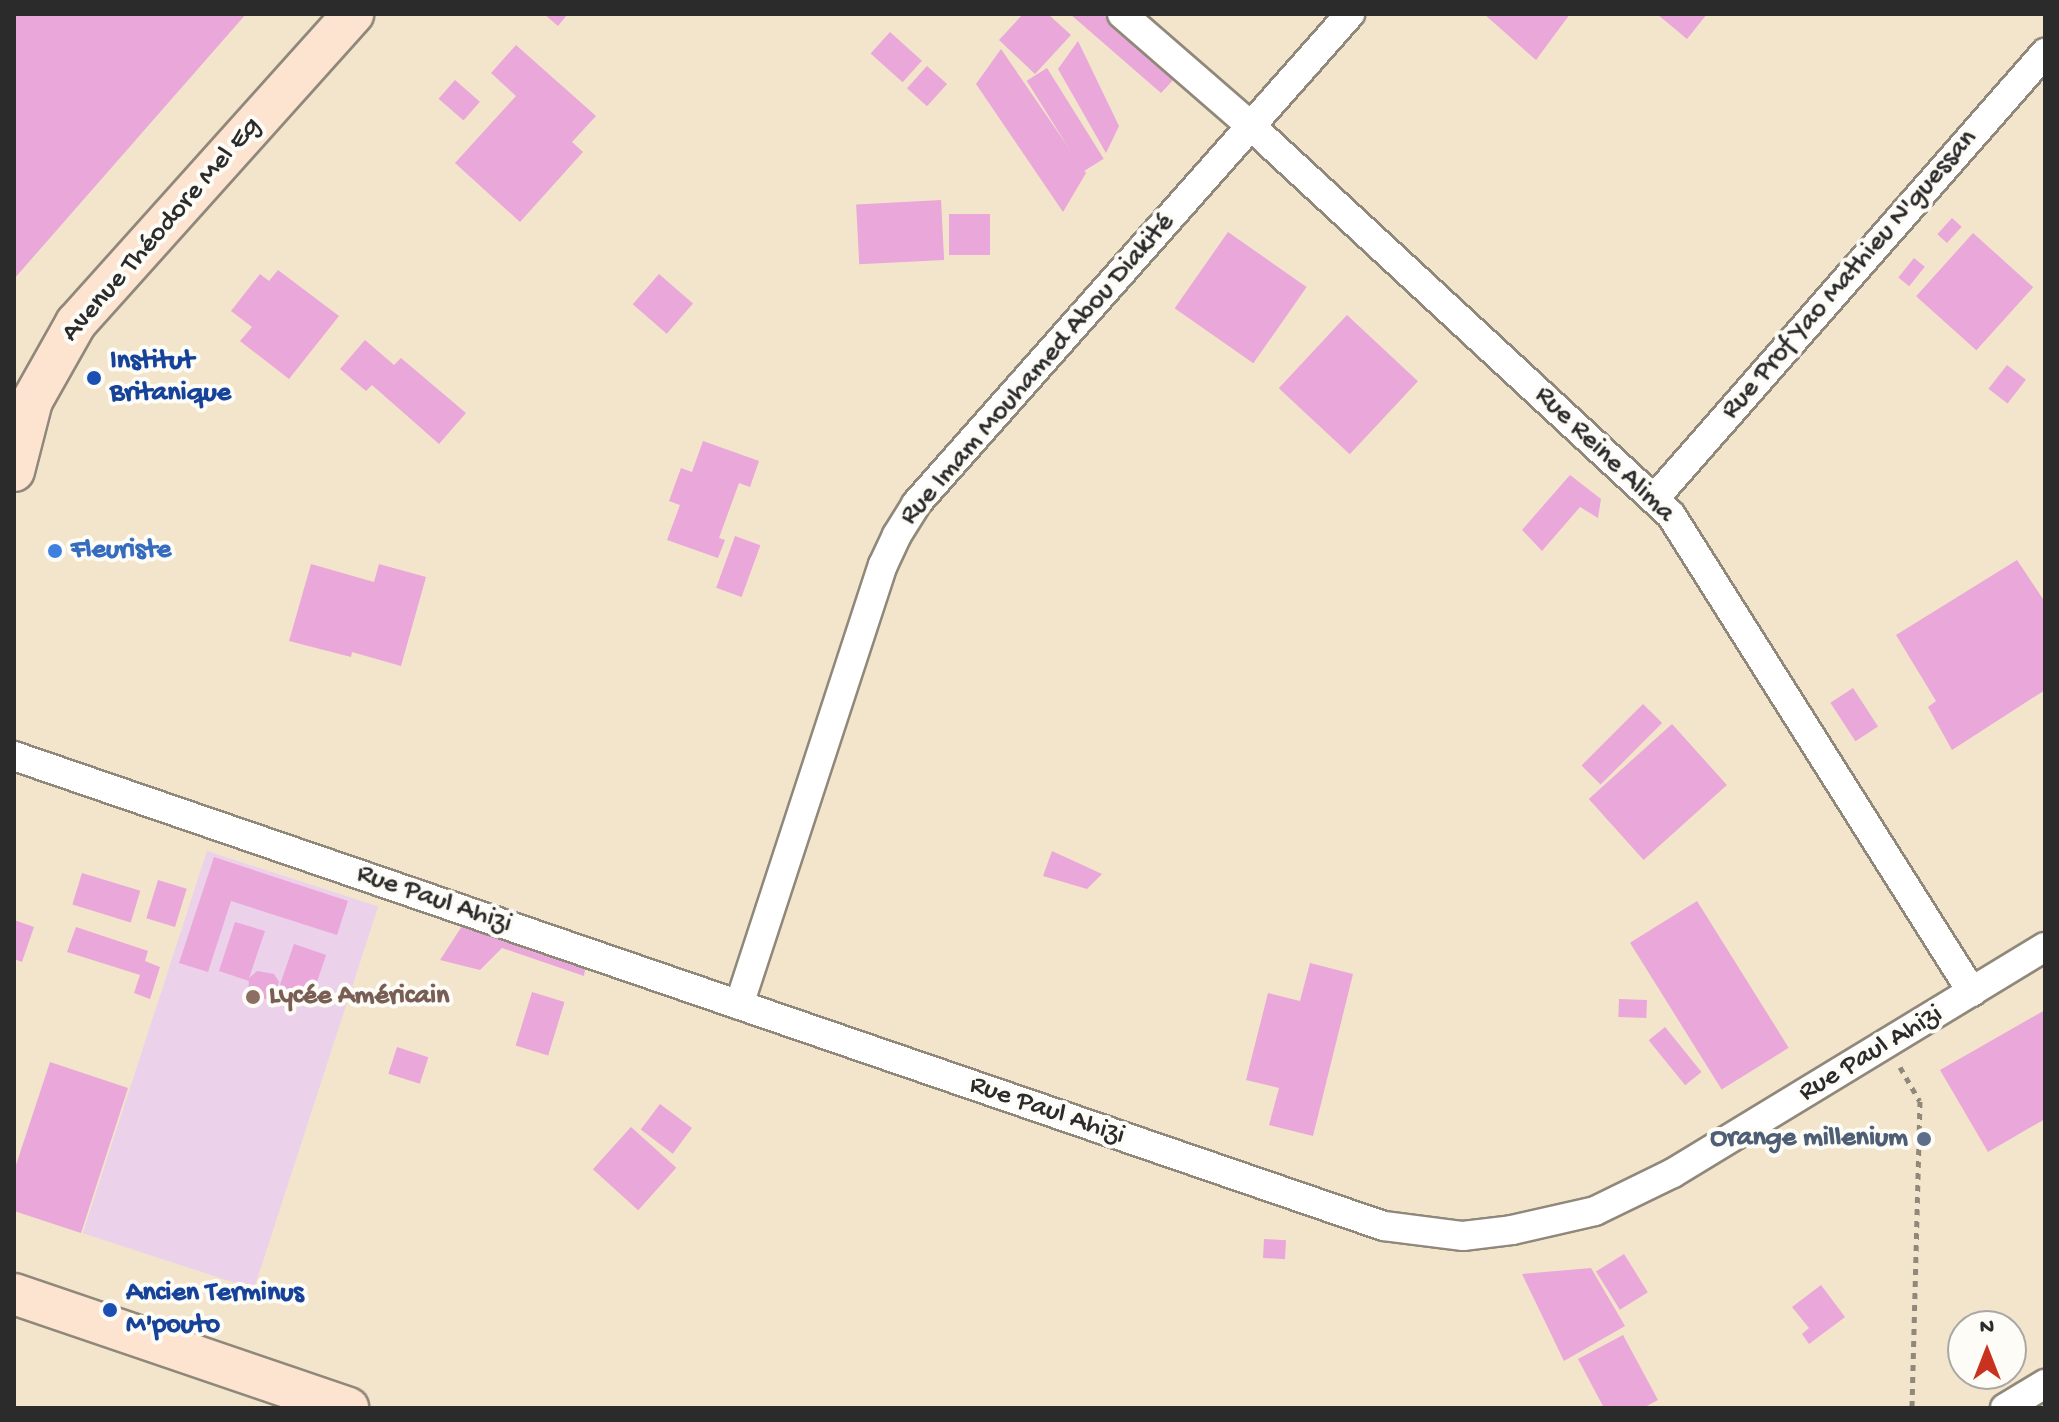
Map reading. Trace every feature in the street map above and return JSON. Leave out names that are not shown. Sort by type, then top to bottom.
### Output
[{"type":"main road","name":"Avenue Théodore Mel Eg","points":[[14,471],[23,393],[76,323],[353,14]]},
{"type":"main road","points":[[14,1294],[348,1408]]},
{"type":"street","name":"Rue Reine Alima","points":[[1122,14],[1251,126],[1655,498],[1684,534],[1972,992]]},
{"type":"street","name":"Rue Imam Mouhamed Abou Diakité","points":[[739,1005],[883,565],[916,504],[1350,14]]},
{"type":"street","name":"Rue Prof Yao Mathieu N'guessan","points":[[1655,498],[2045,53]]},
{"type":"street","name":"Rue Paul Ahizi","points":[[14,756],[1384,1226],[1463,1236],[1512,1230],[1595,1211],[1673,1173],[2045,947]]},
{"type":"street","points":[[2005,1408],[2045,1384]]},
{"type":"path","points":[[1888,1045],[1920,1101],[1912,1408]]},
{"type":"shaded area","name":"Lycée Américain","points":[[207,851],[378,907],[254,1289],[83,1233]]},
{"type":"building","points":[[14,14],[246,14],[14,279]]},
{"type":"building","points":[[544,14],[565,14],[567,15],[558,26]]},
{"type":"building","points":[[1023,14],[1048,14],[1071,35],[1035,74],[999,40]]},
{"type":"building","points":[[1070,14],[1102,14],[1175,78],[1161,93]]},
{"type":"building","points":[[1484,14],[1570,14],[1536,60]]},
{"type":"building","points":[[1657,14],[1707,14],[1687,39]]},
{"type":"building","points":[[890,32],[922,61],[903,82],[871,54]]},
{"type":"building","points":[[1078,41],[1119,126],[1106,153],[1058,69]]},
{"type":"building","points":[[516,45],[596,116],[572,142],[583,152],[520,222],[455,163],[516,96],[491,73]]},
{"type":"building","points":[[1001,49],[1086,173],[1063,212],[976,84]]},
{"type":"building","points":[[927,66],[947,84],[927,106],[907,88]]},
{"type":"building","points":[[1047,68],[1104,159],[1083,171],[1027,81]]},
{"type":"building","points":[[455,80],[480,102],[464,121],[439,99]]},
{"type":"building","points":[[941,200],[944,260],[859,264],[856,204]]},
{"type":"building","points":[[949,214],[990,214],[990,255],[949,255]]},
{"type":"building","points":[[1952,218],[1962,227],[1947,243],[1937,234]]},
{"type":"building","points":[[1228,232],[1307,287],[1253,363],[1175,308]]},
{"type":"building","points":[[1973,233],[2033,287],[1976,350],[1916,296]]},
{"type":"building","points":[[1914,258],[1925,267],[1909,286],[1898,277]]},
{"type":"building","points":[[278,270],[339,316],[289,379],[240,341],[252,327],[231,311],[260,274],[269,281]]},
{"type":"building","points":[[659,274],[693,304],[667,334],[633,304]]},
{"type":"building","points":[[1347,315],[1418,381],[1350,454],[1279,388]]},
{"type":"building","points":[[365,340],[394,365],[401,358],[466,413],[439,444],[372,385],[366,391],[340,369]]},
{"type":"building","points":[[2007,365],[2026,380],[2007,403],[1989,389]]},
{"type":"building","points":[[703,441],[759,461],[750,487],[739,483],[719,538],[725,540],[718,558],[667,540],[680,505],[669,501],[681,468],[692,472]]},
{"type":"building","points":[[1570,475],[1601,499],[1598,518],[1580,507],[1542,551],[1522,530]]},
{"type":"building","points":[[735,536],[760,545],[742,597],[716,588]]},
{"type":"building","points":[[2017,560],[2045,602],[2045,690],[1952,750],[1928,707],[1936,701],[1896,635]]},
{"type":"building","points":[[311,564],[374,582],[379,564],[426,577],[401,666],[352,652],[351,657],[289,641]]},
{"type":"building","points":[[1853,688],[1878,727],[1855,741],[1830,703]]},
{"type":"building","points":[[1643,704],[1662,723],[1601,785],[1581,766]]},
{"type":"building","points":[[1672,724],[1727,785],[1644,860],[1589,799]]},
{"type":"building","points":[[1052,851],[1102,874],[1087,889],[1043,876]]},
{"type":"building","points":[[214,857],[348,901],[337,935],[231,901],[208,972],[179,963]]},
{"type":"building","points":[[82,873],[140,891],[131,922],[72,905]]},
{"type":"building","points":[[158,880],[187,889],[175,927],[146,918]]},
{"type":"building","points":[[1697,901],[1789,1048],[1722,1090],[1630,943]]},
{"type":"building","points":[[14,920],[34,927],[22,962],[14,959]]},
{"type":"building","points":[[466,920],[586,964],[584,976],[502,948],[480,970],[440,960]]},
{"type":"building","points":[[235,922],[265,931],[249,978],[257,971],[274,974],[279,982],[273,998],[256,1000],[248,991],[249,981],[219,971]]},
{"type":"building","points":[[76,927],[148,951],[145,961],[160,967],[150,999],[134,993],[140,975],[67,952]]},
{"type":"building","points":[[294,944],[326,955],[309,1004],[277,993]]},
{"type":"building","points":[[1310,963],[1353,974],[1313,1136],[1269,1125],[1279,1088],[1246,1080],[1268,993],[1300,1001]]},
{"type":"building","points":[[532,992],[565,1002],[548,1055],[516,1046]]},
{"type":"building","points":[[1619,999],[1647,1000],[1646,1018],[1618,1017]]},
{"type":"building","points":[[2045,1010],[2045,1119],[1988,1152],[1940,1070]]},
{"type":"building","points":[[1665,1027],[1702,1072],[1685,1085],[1649,1040]]},
{"type":"building","points":[[397,1047],[428,1057],[420,1084],[388,1074]]},
{"type":"building","points":[[50,1062],[128,1088],[81,1233],[14,1211],[14,1171]]},
{"type":"building","points":[[660,1104],[692,1128],[673,1154],[641,1130]]},
{"type":"building","points":[[631,1127],[676,1168],[638,1210],[593,1169]]},
{"type":"building","points":[[1264,1239],[1286,1240],[1285,1259],[1263,1258]]},
{"type":"building","points":[[1624,1254],[1648,1292],[1620,1310],[1596,1271]]},
{"type":"building","points":[[1591,1268],[1625,1326],[1564,1361],[1522,1274]]},
{"type":"building","points":[[1821,1285],[1845,1317],[1809,1344],[1802,1334],[1809,1328],[1792,1307]]},
{"type":"building","points":[[1623,1335],[1658,1400],[1643,1408],[1604,1408],[1578,1359]]},
{"type":"place","name":"Institut Britanique","points":[[94,378]]},
{"type":"place","name":"Fleuriste","points":[[55,551]]},
{"type":"place","name":"Lycée Américain","points":[[253,997]]},
{"type":"place","name":"Orange millenium","points":[[1924,1139]]},
{"type":"place","name":"Ancien Terminus M'pouto","points":[[110,1310]]}]
